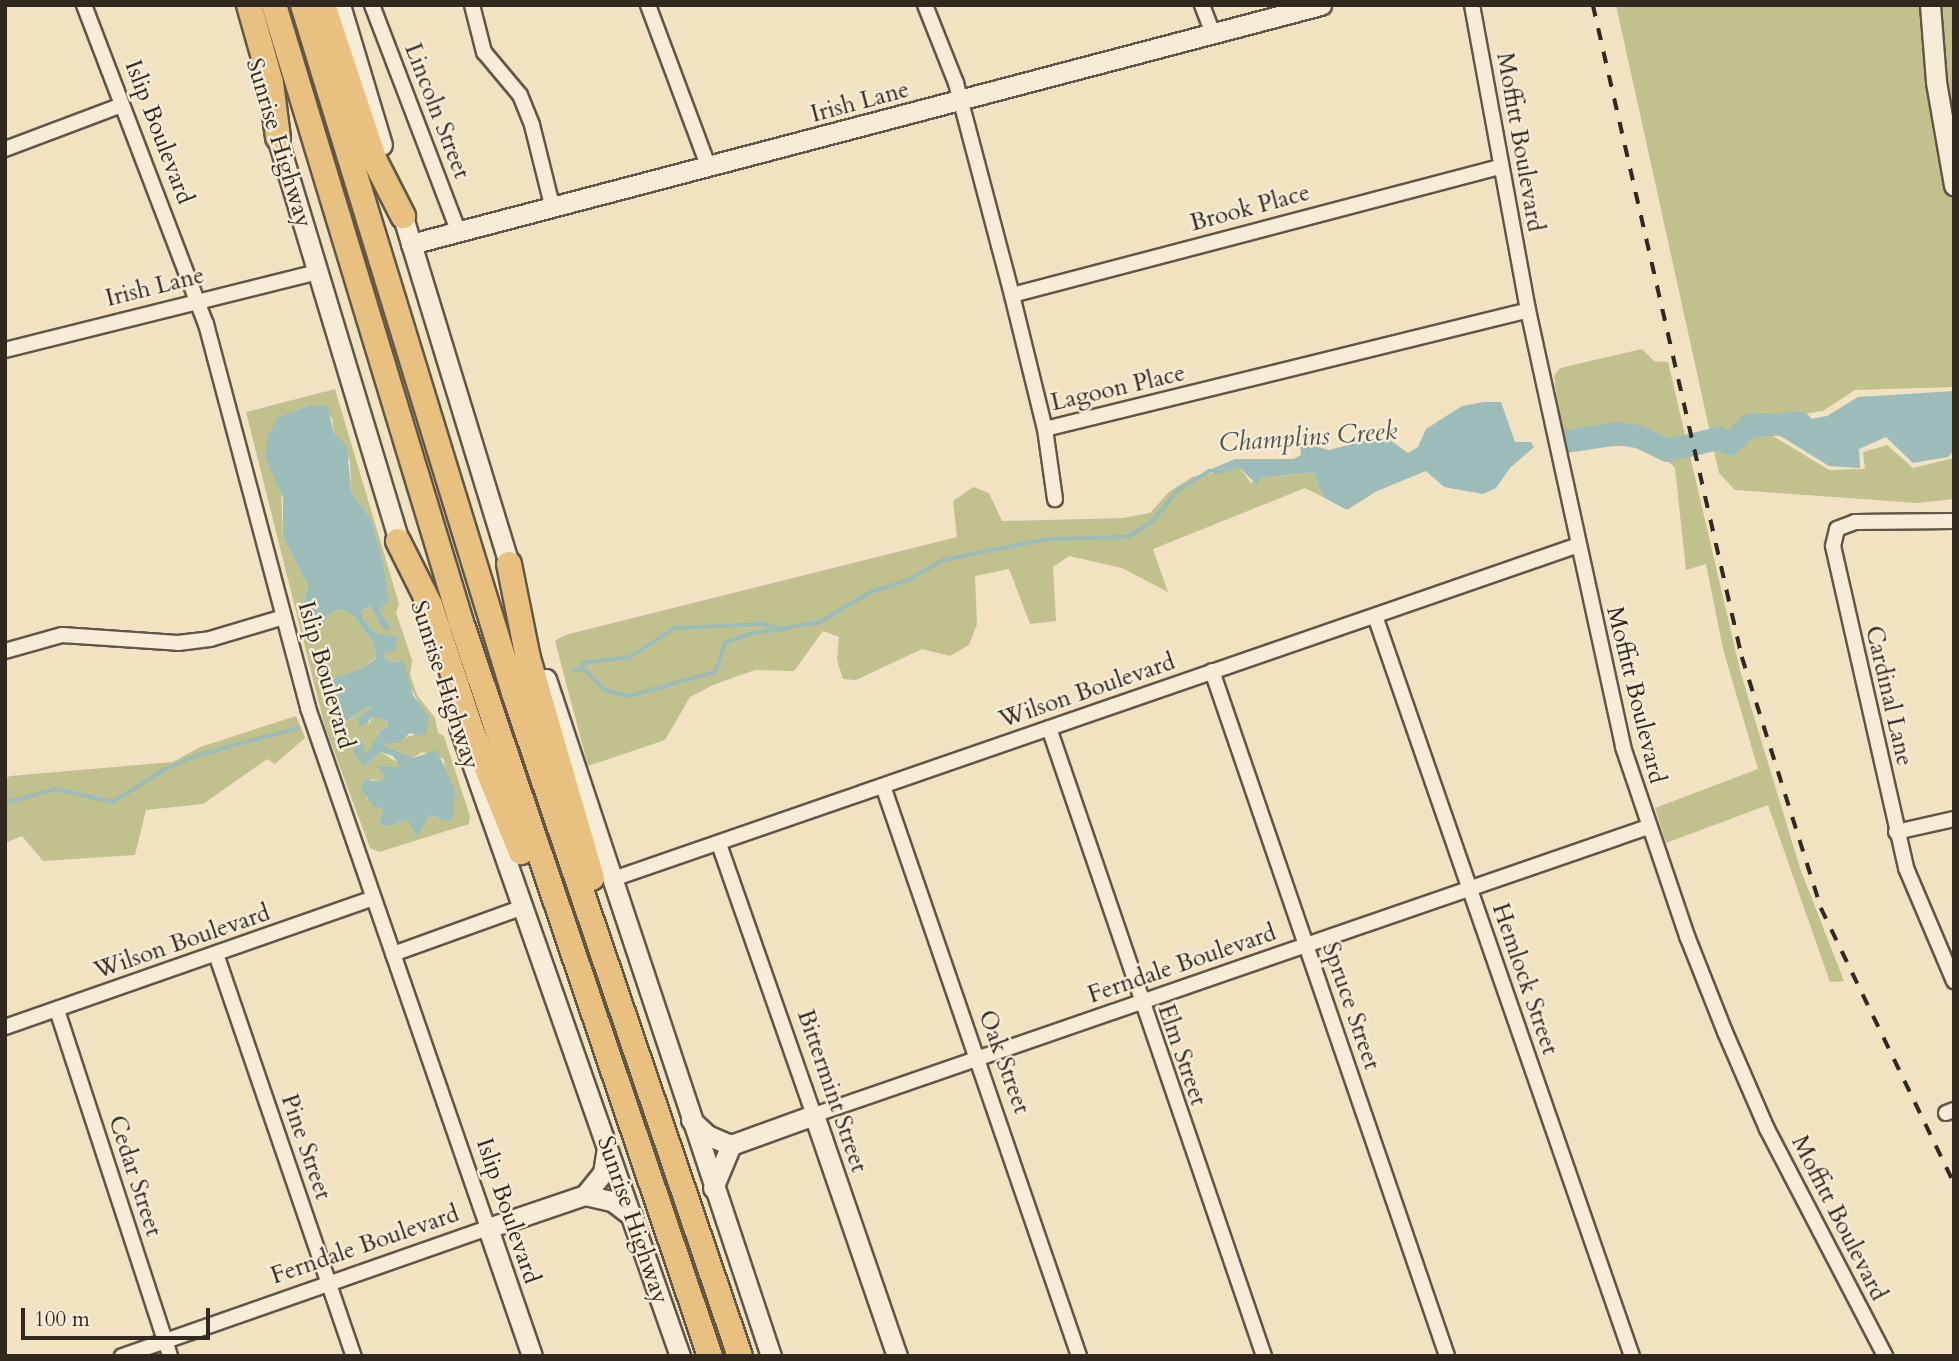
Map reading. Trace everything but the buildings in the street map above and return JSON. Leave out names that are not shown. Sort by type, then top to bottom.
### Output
[{"type":"highway","points":[[249,5],[271,83],[278,138]]},
{"type":"highway","name":"Sunrise Highway","points":[[274,5],[457,611],[710,1356]]},
{"type":"highway","points":[[303,5],[469,553],[740,1356]]},
{"type":"highway","points":[[323,5],[376,161],[403,216]]},
{"type":"highway","points":[[398,541],[430,605],[471,729],[527,867],[572,952]]},
{"type":"highway","points":[[509,564],[528,658],[585,854],[619,1004]]},
{"type":"main road","name":"Sunrise Highway","points":[[237,5],[398,541],[521,908],[680,1356]]},
{"type":"main road","points":[[340,5],[509,564],[690,1119],[771,1356]]},
{"type":"main road","name":"Irish Lane","points":[[411,244],[553,209],[1321,5]]},
{"type":"main road","points":[[1930,5],[1936,82],[1954,185]]},
{"type":"main road","name":"Ferndale Boulevard","points":[[731,1145],[814,1115]]},
{"type":"main road","name":"Bittermint Street","points":[[814,1115],[897,1356]]},
{"type":"main road","points":[[690,1119],[707,1135],[731,1145],[713,1188]]},
{"type":"main road","points":[[607,1145],[603,1173],[585,1195],[612,1201],[632,1216]]},
{"type":"main road","name":"Ferndale Boulevard","points":[[488,1228],[585,1195]]},
{"type":"main road","name":"Islip Boulevard","points":[[488,1228],[532,1356]]},
{"type":"street","name":"Islip Boulevard","points":[[84,5],[198,302],[320,744],[488,1228]]},
{"type":"street","name":"Lincoln Street","points":[[372,5],[459,233]]},
{"type":"street","points":[[472,5],[484,52],[520,95],[532,125],[553,209]]},
{"type":"street","points":[[648,5],[709,168]]},
{"type":"street","name":"Lagoon Place","points":[[925,5],[961,101],[1045,429],[1528,310]]},
{"type":"street","points":[[1202,5],[1213,33]]},
{"type":"street","name":"Moffitt Boulevard","points":[[1472,5],[1500,167],[1576,546],[1623,747],[1687,936],[1762,1117],[1885,1356]]},
{"type":"street","points":[[5,149],[122,105]]},
{"type":"street","name":"Brook Place","points":[[1012,295],[1500,167]]},
{"type":"street","name":"Irish Lane","points":[[5,350],[317,272]]},
{"type":"street","points":[[1045,429],[1055,499]]},
{"type":"street","name":"Cardinal Lane","points":[[1954,521],[1855,522],[1837,529],[1833,546],[1906,868],[1954,981]]},
{"type":"street","name":"Wilson Boulevard","points":[[613,879],[1576,546]]},
{"type":"street","name":"Hemlock Street","points":[[1375,616],[1632,1356]]},
{"type":"street","points":[[5,651],[62,635],[178,643],[210,639],[284,617]]},
{"type":"street","name":"Spruce Street","points":[[1212,671],[1447,1356]]},
{"type":"street","name":"Elm Street","points":[[1049,728],[1140,1004],[1264,1356]]},
{"type":"street","name":"Oak Street","points":[[883,786],[1079,1356]]},
{"type":"street","points":[[1896,832],[1954,818]]},
{"type":"street","name":"Ferndale Boulevard","points":[[814,1115],[1470,891],[1648,827]]},
{"type":"street","name":"Bittermint Street","points":[[719,844],[814,1115]]},
{"type":"street","name":"Wilson Boulevard","points":[[5,1027],[373,898]]},
{"type":"street","points":[[393,954],[521,908]]},
{"type":"street","name":"Pine Street","points":[[216,954],[354,1356]]},
{"type":"street","name":"Cedar Street","points":[[57,1010],[170,1356]]},
{"type":"street","name":"Ferndale Boulevard","points":[[122,1356],[488,1228]]},
{"type":"green space","points":[[1616,5],[1954,5],[1954,387],[1855,390],[1823,411],[1768,420],[1768,433],[1829,470],[1865,469],[1863,452],[1887,445],[1913,468],[1954,458],[1954,499],[1917,503],[1735,490],[1719,473]]},
{"type":"green space","points":[[1642,349],[1654,361],[1668,362],[1741,674],[1800,868],[1844,981],[1830,982],[1768,805],[1666,843],[1655,808],[1758,769],[1723,649],[1706,564],[1686,570],[1675,468],[1664,457],[1629,446],[1563,447],[1554,376],[1560,368]]},
{"type":"green space","points":[[335,389],[399,604],[396,613],[412,660],[410,675],[417,695],[435,718],[438,733],[444,736],[470,816],[469,824],[379,852],[370,848],[325,727],[246,412]],"holes":[[[311,405],[332,418],[334,433],[350,461],[351,491],[372,521],[383,562],[388,600],[379,610],[392,629],[384,629],[370,606],[360,612],[363,620],[379,635],[386,636],[389,651],[383,654],[387,661],[397,661],[424,713],[414,735],[382,744],[413,758],[422,752],[444,759],[447,821],[430,815],[417,836],[413,822],[408,820],[385,827],[379,823],[383,809],[366,798],[371,779],[380,781],[386,776],[377,765],[401,769],[400,764],[380,752],[368,763],[353,746],[365,757],[382,729],[388,727],[387,721],[373,717],[368,725],[372,708],[367,707],[339,727],[327,711],[333,697],[334,678],[363,668],[376,657],[374,644],[352,614],[339,609],[327,615],[304,601],[308,586],[283,537],[278,417]]]},
{"type":"green space","points":[[1240,468],[1251,483],[1260,478],[1313,472],[1323,497],[1305,488],[1153,549],[1168,592],[1122,568],[1069,556],[1053,567],[1056,621],[1030,624],[1009,569],[975,576],[977,624],[969,645],[950,656],[922,649],[856,680],[843,679],[837,660],[839,637],[823,631],[794,671],[755,670],[713,685],[690,697],[665,740],[588,766],[555,641],[565,635],[957,537],[953,501],[973,487],[989,493],[1002,521],[1123,518],[1150,513],[1169,492],[1192,477]]},
{"type":"green space","points":[[296,716],[305,738],[275,764],[267,759],[203,804],[146,810],[135,855],[43,861],[22,836],[5,843],[5,779],[10,776],[173,762],[200,747]]},
{"type":"water","points":[[1954,391],[1954,450],[1948,457],[1913,463],[1886,437],[1859,449],[1860,468],[1829,466],[1766,427],[1827,416],[1858,397]]},
{"type":"water","points":[[1501,402],[1515,442],[1531,442],[1534,447],[1510,468],[1496,488],[1483,494],[1444,487],[1426,471],[1377,491],[1347,510],[1323,497],[1313,472],[1260,478],[1257,485],[1240,468],[1217,474],[1207,471],[1235,459],[1293,459],[1301,455],[1300,442],[1329,450],[1367,440],[1390,440],[1408,453],[1418,447],[1426,429],[1462,406]]},
{"type":"water","points":[[311,405],[327,406],[334,433],[347,446],[351,491],[372,521],[383,562],[389,600],[379,610],[392,629],[384,630],[370,606],[361,611],[363,620],[379,635],[398,636],[395,650],[383,654],[387,661],[404,662],[413,695],[429,717],[426,733],[419,736],[410,733],[400,742],[382,744],[413,758],[437,750],[455,792],[453,817],[447,821],[430,815],[417,837],[408,820],[385,827],[379,823],[383,809],[372,805],[361,788],[364,780],[380,781],[385,776],[376,765],[401,768],[393,756],[380,752],[364,767],[353,751],[359,740],[363,741],[365,756],[382,729],[388,727],[387,721],[373,717],[359,729],[358,718],[372,708],[367,707],[338,727],[331,724],[327,711],[333,697],[333,678],[363,668],[376,658],[374,644],[352,614],[339,609],[327,615],[324,624],[311,617],[304,601],[308,586],[283,537],[283,498],[265,457],[268,436],[278,417]]},
{"type":"waterway","name":"Champlins Creek","points":[[1566,441],[1618,433],[1638,436],[1667,450],[1718,438],[1730,443],[1749,425],[1800,423]]},
{"type":"waterway","name":"Champlins Creek","points":[[574,670],[585,670],[606,690],[628,696],[715,672],[725,643],[750,634],[820,622],[871,592],[908,580],[943,560],[1047,539],[1128,537],[1152,522],[1178,490],[1210,471]]},
{"type":"waterway","points":[[579,670],[584,663],[630,657],[675,628],[763,624],[783,630]]},
{"type":"waterway","name":"Champlins Creek","points":[[5,803],[56,789],[113,802],[165,769],[198,755],[298,728]]},
{"type":"railway","points":[[1593,5],[1742,657],[1821,908],[1954,1183]]}]
